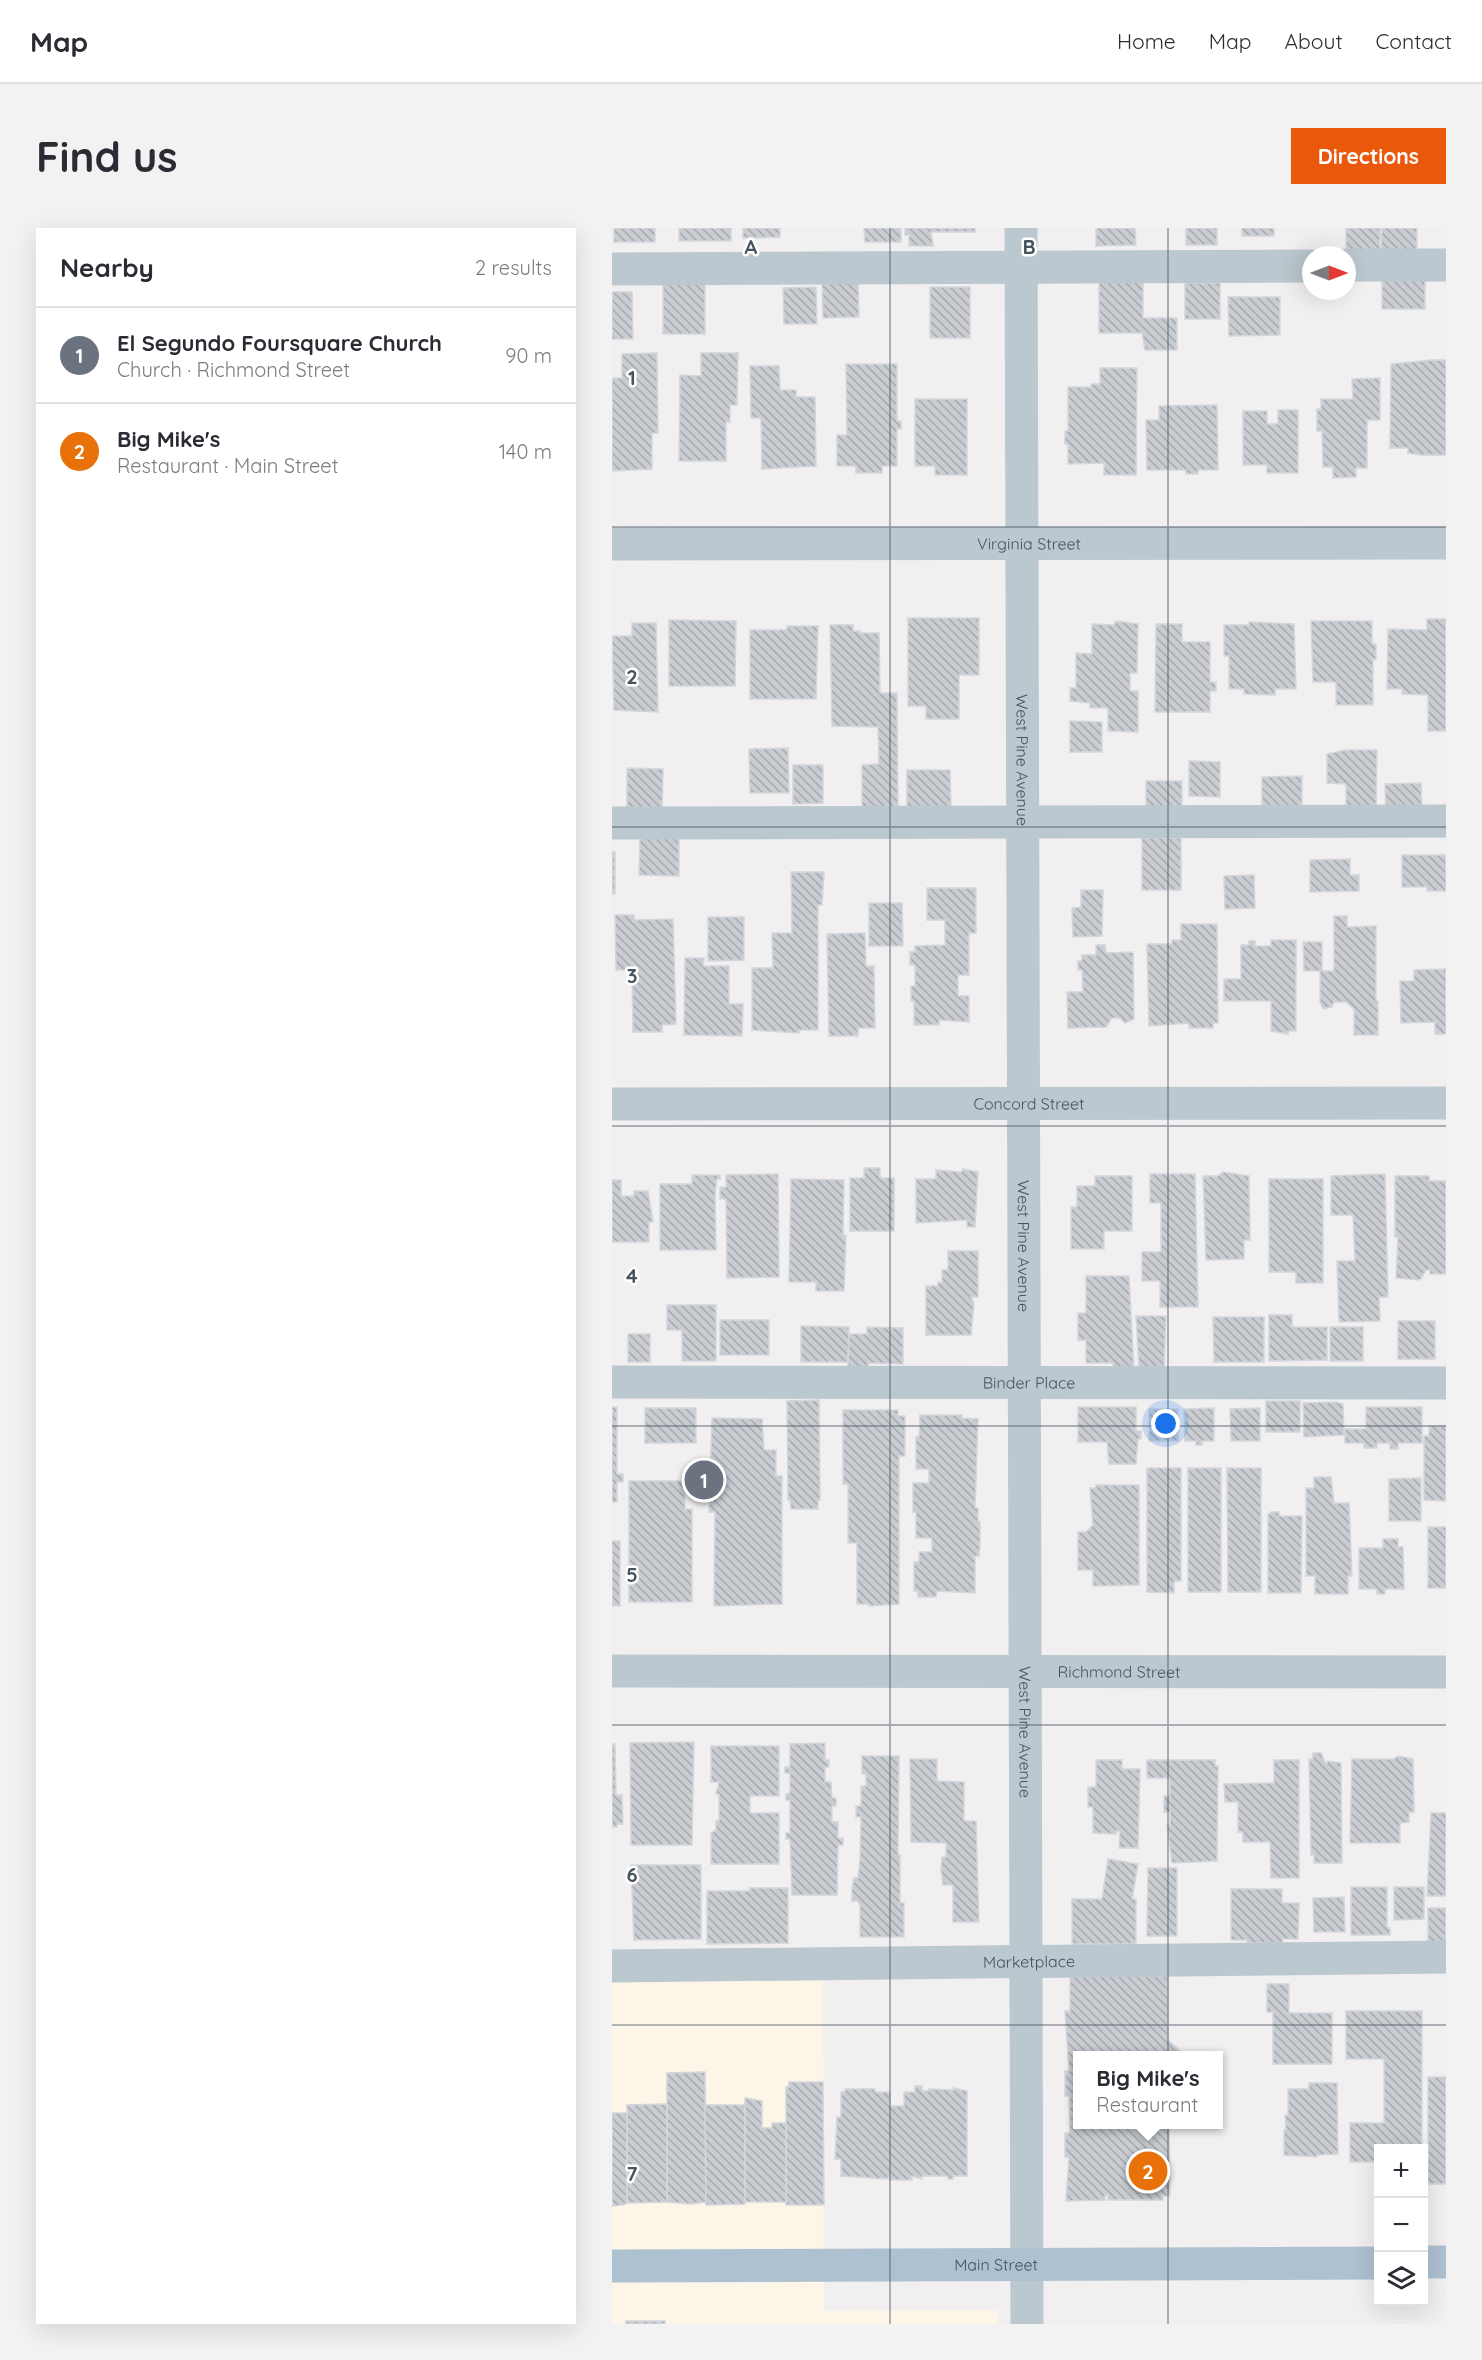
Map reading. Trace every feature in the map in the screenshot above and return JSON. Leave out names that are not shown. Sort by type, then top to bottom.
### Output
[{"type":"main road","points":[[1428,2262],[1446,2262]]},
{"type":"main road","name":"Main Street","points":[[612,2266],[1374,2263]]},
{"type":"street","name":"West Pine Avenue","points":[[1022,228],[1022,821],[1028,1960],[1027,2324]]},
{"type":"street","points":[[612,269],[1022,265],[1302,266]]},
{"type":"street","points":[[1356,266],[1446,265]]},
{"type":"street","name":"Virginia Street","points":[[612,544],[1446,543]]},
{"type":"street","points":[[612,823],[1446,821]]},
{"type":"street","name":"Concord Street","points":[[612,1104],[1446,1103]]},
{"type":"street","name":"Binder Place","points":[[612,1382],[1446,1383]]},
{"type":"street","name":"Richmond Street","points":[[612,1671],[1446,1672]]},
{"type":"street","name":"Marketplace","points":[[612,1966],[1446,1957]]},
{"type":"shaded area","points":[[823,1975],[824,2311],[997,2310],[998,2324],[612,2324],[612,1976]]},
{"type":"building","points":[[614,228],[655,228],[655,242],[614,242]]},
{"type":"building","points":[[679,228],[731,228],[731,241],[679,241]]},
{"type":"building","points":[[743,228],[780,228],[780,237],[743,238]]},
{"type":"building","points":[[864,228],[901,228],[901,242],[865,242]]},
{"type":"building","points":[[905,228],[975,228],[975,232],[931,232],[933,246],[909,246],[909,235],[905,235]]},
{"type":"building","points":[[1096,228],[1135,228],[1136,245],[1096,246]]},
{"type":"building","points":[[1186,228],[1217,228],[1217,245],[1186,245]]},
{"type":"building","points":[[1242,228],[1274,228],[1274,236],[1242,236]]},
{"type":"building","points":[[1346,228],[1380,228],[1380,254],[1356,254],[1356,246],[1346,246]]},
{"type":"building","points":[[1382,228],[1417,228],[1417,252],[1381,252]]},
{"type":"building","points":[[1382,276],[1425,276],[1425,309],[1382,309]]},
{"type":"building","points":[[1099,277],[1143,277],[1143,318],[1177,318],[1177,350],[1145,350],[1142,333],[1099,333]]},
{"type":"building","points":[[858,278],[859,317],[823,318],[822,279]]},
{"type":"building","points":[[663,279],[705,279],[705,334],[663,334]]},
{"type":"building","points":[[1185,283],[1220,283],[1220,319],[1185,319]]},
{"type":"building","points":[[816,287],[817,324],[784,324],[783,288]]},
{"type":"building","points":[[930,287],[970,287],[970,338],[930,338]]},
{"type":"building","points":[[612,292],[632,292],[633,339],[612,339]]},
{"type":"building","points":[[1228,297],[1280,297],[1280,335],[1229,336]]},
{"type":"building","points":[[657,353],[658,433],[652,433],[652,469],[612,471],[612,378],[622,378],[622,354]]},
{"type":"building","points":[[701,353],[738,353],[737,405],[730,405],[730,422],[726,422],[726,461],[679,461],[680,375],[701,376]]},
{"type":"building","points":[[1446,360],[1446,455],[1421,455],[1408,453],[1408,448],[1390,448],[1391,364]]},
{"type":"building","points":[[846,364],[897,364],[897,421],[901,421],[901,429],[897,429],[897,466],[882,466],[882,473],[856,473],[856,466],[837,466],[837,435],[847,435]]},
{"type":"building","points":[[750,366],[779,366],[780,390],[796,390],[796,397],[815,397],[816,466],[762,469],[761,418],[751,418]]},
{"type":"building","points":[[1100,368],[1137,368],[1136,475],[1104,475],[1104,463],[1068,464],[1068,444],[1065,444],[1065,431],[1068,431],[1068,387],[1091,387],[1091,384],[1100,384]]},
{"type":"building","points":[[1380,378],[1380,420],[1367,420],[1367,468],[1356,468],[1356,477],[1333,478],[1333,467],[1323,467],[1322,431],[1317,431],[1317,409],[1321,409],[1321,399],[1353,399],[1352,379]]},
{"type":"building","points":[[915,399],[967,399],[967,475],[935,475],[935,466],[915,466]]},
{"type":"building","points":[[1217,405],[1218,470],[1198,470],[1198,474],[1186,474],[1186,470],[1147,470],[1146,420],[1159,420],[1159,406]]},
{"type":"building","points":[[1278,410],[1298,410],[1298,473],[1267,473],[1267,465],[1243,465],[1243,411],[1267,411],[1267,424],[1278,424]]},
{"type":"building","points":[[908,618],[979,618],[979,675],[959,675],[959,719],[926,719],[926,706],[908,706]]},
{"type":"building","points":[[1427,619],[1446,619],[1446,731],[1428,731],[1428,695],[1402,694],[1402,689],[1387,689],[1388,629],[1427,630]]},
{"type":"building","points":[[669,620],[736,621],[735,686],[669,686]]},
{"type":"building","points":[[1116,621],[1138,624],[1137,673],[1130,673],[1130,691],[1138,691],[1138,732],[1108,731],[1108,708],[1090,708],[1090,703],[1070,701],[1070,688],[1076,688],[1076,653],[1092,654],[1092,624],[1114,625]]},
{"type":"building","points":[[1311,621],[1372,621],[1372,644],[1376,644],[1376,660],[1373,659],[1373,705],[1336,705],[1336,682],[1313,682]]},
{"type":"building","points":[[1249,622],[1294,624],[1296,689],[1275,689],[1275,695],[1244,694],[1244,689],[1229,689],[1229,656],[1224,656],[1224,625],[1249,625]]},
{"type":"building","points":[[632,623],[656,623],[658,712],[614,710],[612,636],[632,636]]},
{"type":"building","points":[[1156,624],[1182,624],[1182,642],[1210,642],[1210,682],[1216,682],[1216,691],[1210,691],[1210,712],[1155,712]]},
{"type":"building","points":[[830,625],[853,625],[853,631],[879,633],[880,693],[897,693],[898,807],[862,808],[862,765],[879,764],[878,727],[832,726]]},
{"type":"building","points":[[787,626],[818,626],[816,699],[750,699],[750,630],[787,630]]},
{"type":"building","points":[[1070,721],[1102,722],[1102,752],[1070,752]]},
{"type":"building","points":[[788,748],[789,793],[750,793],[749,749]]},
{"type":"building","points":[[1346,750],[1377,750],[1376,811],[1346,807],[1346,784],[1327,783],[1327,754]]},
{"type":"building","points":[[1189,761],[1220,762],[1220,797],[1189,796]]},
{"type":"building","points":[[793,765],[823,765],[823,803],[793,804]]},
{"type":"building","points":[[627,768],[663,769],[662,814],[627,814]]},
{"type":"building","points":[[907,770],[950,770],[951,807],[907,807]]},
{"type":"building","points":[[1302,776],[1302,812],[1262,812],[1262,777]]},
{"type":"building","points":[[1146,781],[1182,781],[1182,810],[1146,810]]},
{"type":"building","points":[[1421,783],[1422,813],[1386,814],[1385,784]]},
{"type":"building","points":[[640,836],[679,837],[679,876],[639,875]]},
{"type":"building","points":[[1142,838],[1181,838],[1181,890],[1142,890]]},
{"type":"building","points":[[612,852],[615,852],[615,894],[612,894]]},
{"type":"building","points":[[1402,855],[1446,855],[1446,891],[1427,891],[1427,887],[1402,887]]},
{"type":"building","points":[[1350,859],[1350,875],[1359,875],[1359,891],[1310,892],[1310,860]]},
{"type":"building","points":[[791,872],[824,872],[822,905],[818,905],[818,1030],[799,1030],[799,1033],[752,1030],[752,968],[773,968],[772,933],[792,933]]},
{"type":"building","points":[[1254,875],[1255,908],[1225,909],[1224,876]]},
{"type":"building","points":[[927,888],[976,888],[976,933],[969,933],[969,975],[958,975],[958,996],[969,996],[969,1022],[939,1020],[939,1025],[914,1025],[914,1001],[911,1001],[911,986],[915,986],[915,965],[910,965],[910,952],[915,952],[915,946],[945,945],[945,920],[927,920]]},
{"type":"building","points":[[1081,890],[1103,890],[1102,936],[1073,937],[1072,908],[1081,907]]},
{"type":"building","points":[[869,903],[902,903],[903,946],[869,946]]},
{"type":"building","points":[[615,915],[634,915],[634,920],[673,919],[676,1024],[662,1025],[662,1032],[633,1032],[632,970],[616,970]]},
{"type":"building","points":[[1334,916],[1347,916],[1347,927],[1376,926],[1378,1035],[1354,1035],[1354,1009],[1346,1002],[1334,1002],[1332,1007],[1323,1009],[1320,1001],[1320,971],[1304,971],[1303,942],[1322,942],[1322,971],[1334,971]]},
{"type":"building","points":[[708,917],[744,917],[744,960],[708,961]]},
{"type":"building","points":[[1181,924],[1217,924],[1218,1023],[1213,1023],[1213,1028],[1189,1028],[1189,1023],[1149,1026],[1147,944],[1172,944],[1172,940],[1181,940]]},
{"type":"building","points":[[865,933],[866,966],[874,966],[875,1028],[858,1028],[858,1036],[829,1036],[827,934]]},
{"type":"building","points":[[1271,940],[1296,940],[1296,1031],[1288,1031],[1288,1034],[1271,1031],[1271,1001],[1224,1001],[1224,979],[1241,979],[1241,945],[1249,945],[1249,941],[1255,941],[1255,946],[1271,946]]},
{"type":"building","points":[[1096,945],[1105,945],[1106,953],[1133,952],[1134,1019],[1125,1023],[1120,1018],[1112,1018],[1106,1027],[1068,1028],[1067,992],[1083,992],[1082,970],[1078,970],[1078,961],[1082,961],[1082,955],[1096,955]]},
{"type":"building","points":[[685,958],[704,958],[703,966],[729,966],[729,1004],[743,1004],[742,1036],[684,1035]]},
{"type":"building","points":[[1446,969],[1446,1034],[1435,1034],[1435,1022],[1401,1023],[1400,981],[1414,981],[1414,970]]},
{"type":"building","points":[[864,1168],[880,1168],[880,1178],[894,1178],[894,1231],[850,1231],[850,1178],[864,1178]]},
{"type":"building","points":[[963,1169],[978,1172],[975,1227],[967,1227],[967,1220],[916,1223],[916,1179],[936,1179],[936,1170],[961,1172]]},
{"type":"building","points":[[1223,1172],[1249,1176],[1250,1240],[1244,1240],[1244,1259],[1206,1260],[1203,1176],[1218,1176]]},
{"type":"building","points":[[778,1174],[779,1277],[727,1278],[726,1199],[720,1199],[720,1187],[726,1187],[726,1175]]},
{"type":"building","points":[[1150,1174],[1195,1174],[1198,1307],[1160,1307],[1160,1281],[1142,1281],[1142,1252],[1161,1252],[1161,1203],[1150,1203]]},
{"type":"building","points":[[1385,1174],[1388,1297],[1379,1297],[1380,1321],[1339,1322],[1337,1261],[1355,1261],[1353,1215],[1331,1215],[1331,1176]]},
{"type":"building","points":[[692,1175],[720,1175],[720,1179],[717,1179],[715,1194],[716,1250],[660,1250],[660,1184],[692,1184]]},
{"type":"building","points":[[1095,1176],[1132,1176],[1132,1231],[1104,1231],[1104,1249],[1071,1249],[1071,1207],[1077,1207],[1077,1186],[1095,1186]]},
{"type":"building","points":[[1395,1176],[1429,1176],[1429,1181],[1446,1181],[1446,1274],[1430,1274],[1430,1270],[1426,1270],[1420,1280],[1396,1278],[1398,1237],[1395,1237]]},
{"type":"building","points":[[791,1179],[844,1180],[843,1235],[846,1235],[844,1291],[816,1291],[816,1282],[789,1282]]},
{"type":"building","points":[[1269,1179],[1323,1179],[1323,1283],[1296,1283],[1296,1272],[1269,1272]]},
{"type":"building","points":[[612,1180],[621,1180],[621,1196],[634,1196],[634,1191],[648,1191],[653,1222],[649,1222],[649,1242],[612,1242]]},
{"type":"building","points":[[948,1251],[978,1251],[978,1297],[971,1297],[974,1303],[971,1335],[926,1335],[926,1286],[938,1286],[938,1282],[942,1282],[942,1270],[948,1270]]},
{"type":"building","points":[[1086,1276],[1129,1276],[1134,1370],[1113,1370],[1113,1363],[1086,1363],[1086,1340],[1078,1340],[1078,1313],[1086,1313]]},
{"type":"building","points":[[667,1305],[716,1305],[716,1361],[682,1361],[682,1330],[667,1330]]},
{"type":"building","points":[[1269,1315],[1292,1315],[1292,1327],[1327,1327],[1327,1360],[1269,1361]]},
{"type":"building","points":[[1136,1316],[1166,1316],[1164,1368],[1139,1368]]},
{"type":"building","points":[[1213,1317],[1264,1317],[1264,1362],[1214,1362]]},
{"type":"building","points":[[720,1320],[769,1320],[769,1355],[720,1355]]},
{"type":"building","points":[[1398,1321],[1435,1321],[1435,1359],[1398,1359]]},
{"type":"building","points":[[801,1326],[849,1327],[848,1362],[801,1362]]},
{"type":"building","points":[[867,1327],[903,1328],[903,1364],[868,1363],[868,1367],[848,1367],[849,1334],[867,1334]]},
{"type":"building","points":[[1330,1327],[1363,1327],[1363,1361],[1330,1361]]},
{"type":"building","points":[[628,1334],[650,1334],[650,1362],[628,1362]]},
{"type":"building","points":[[819,1400],[820,1500],[818,1500],[818,1509],[791,1509],[790,1500],[788,1500],[787,1401]]},
{"type":"building","points":[[1266,1401],[1300,1401],[1300,1432],[1266,1432]]},
{"type":"building","points":[[1336,1402],[1343,1404],[1344,1435],[1304,1437],[1303,1403]]},
{"type":"building","points":[[612,1407],[617,1407],[617,1474],[623,1474],[623,1482],[617,1482],[617,1502],[612,1502]]},
{"type":"building","points":[[1078,1407],[1136,1407],[1136,1431],[1141,1431],[1141,1439],[1138,1439],[1136,1464],[1109,1464],[1107,1442],[1078,1442]]},
{"type":"building","points":[[1366,1407],[1422,1407],[1422,1443],[1398,1443],[1398,1449],[1390,1449],[1390,1443],[1377,1443],[1377,1448],[1364,1448],[1364,1443],[1345,1443],[1345,1429],[1366,1429]]},
{"type":"building","points":[[645,1408],[696,1408],[696,1443],[645,1443]]},
{"type":"building","points":[[1214,1408],[1214,1441],[1202,1441],[1202,1445],[1196,1445],[1196,1441],[1185,1441],[1184,1409]]},
{"type":"building","points":[[1260,1408],[1260,1441],[1231,1441],[1230,1409]]},
{"type":"building","points":[[1149,1409],[1178,1409],[1178,1441],[1149,1441]]},
{"type":"building","points":[[843,1410],[898,1410],[898,1416],[905,1416],[905,1456],[899,1456],[899,1604],[869,1606],[869,1604],[857,1604],[857,1543],[848,1543],[848,1484],[843,1484]]},
{"type":"building","points":[[920,1415],[962,1415],[962,1418],[978,1419],[975,1508],[978,1508],[980,1542],[979,1556],[975,1556],[975,1593],[937,1591],[936,1597],[918,1597],[918,1591],[914,1591],[914,1562],[919,1562],[919,1552],[932,1552],[932,1538],[916,1538],[916,1512],[913,1512],[913,1483],[929,1483],[929,1469],[916,1469],[916,1437],[919,1437]]},
{"type":"building","points":[[712,1418],[762,1419],[764,1450],[776,1450],[776,1476],[782,1476],[782,1604],[714,1606],[715,1512],[709,1512]]},
{"type":"building","points":[[1429,1426],[1446,1426],[1446,1501],[1424,1500],[1424,1436],[1429,1436]]},
{"type":"building","points":[[1147,1468],[1181,1468],[1181,1581],[1174,1581],[1174,1593],[1147,1592]]},
{"type":"building","points":[[1188,1468],[1221,1468],[1221,1592],[1188,1592]]},
{"type":"building","points":[[1227,1468],[1261,1468],[1261,1592],[1228,1592]]},
{"type":"building","points":[[1314,1477],[1331,1477],[1334,1503],[1349,1503],[1352,1576],[1348,1576],[1348,1594],[1315,1594],[1315,1576],[1306,1576],[1306,1488],[1314,1488]]},
{"type":"building","points":[[1421,1478],[1421,1521],[1389,1521],[1389,1479]]},
{"type":"building","points":[[629,1481],[685,1481],[685,1509],[692,1509],[692,1602],[629,1602]]},
{"type":"building","points":[[1096,1485],[1139,1485],[1139,1585],[1093,1586],[1093,1570],[1078,1570],[1078,1532],[1086,1532],[1093,1525],[1090,1488],[1096,1488]]},
{"type":"building","points":[[1271,1512],[1279,1512],[1279,1516],[1302,1516],[1301,1593],[1268,1593],[1268,1515]]},
{"type":"building","points":[[1428,1527],[1446,1527],[1446,1588],[1428,1588]]},
{"type":"building","points":[[1383,1539],[1398,1539],[1398,1547],[1403,1547],[1404,1589],[1385,1589],[1385,1594],[1377,1594],[1377,1589],[1359,1589],[1359,1548],[1383,1548]]},
{"type":"building","points":[[612,1541],[620,1541],[620,1606],[612,1606]]},
{"type":"building","points":[[694,1742],[692,1845],[631,1845],[630,1743]]},
{"type":"building","points":[[825,1743],[825,1760],[829,1760],[829,1767],[825,1767],[825,1782],[831,1782],[832,1798],[836,1798],[836,1806],[832,1806],[832,1822],[838,1822],[838,1838],[843,1838],[843,1845],[838,1845],[837,1895],[792,1895],[790,1839],[786,1839],[786,1833],[790,1833],[790,1800],[786,1800],[786,1794],[790,1793],[790,1773],[785,1773],[785,1767],[790,1767],[790,1744]]},
{"type":"building","points":[[612,1744],[615,1744],[616,1795],[622,1795],[623,1824],[617,1824],[617,1827],[612,1827]]},
{"type":"building","points":[[711,1746],[779,1746],[779,1796],[750,1796],[750,1813],[779,1813],[779,1864],[711,1864],[711,1833],[716,1830],[716,1821],[719,1821],[719,1794],[716,1794],[719,1782],[711,1782]]},
{"type":"building","points":[[1313,1753],[1321,1753],[1326,1764],[1328,1761],[1341,1763],[1342,1863],[1314,1863],[1314,1855],[1311,1855],[1309,1759],[1313,1759]]},
{"type":"building","points":[[862,1756],[899,1756],[898,1855],[900,1855],[900,1903],[904,1903],[904,1937],[860,1937],[860,1906],[858,1901],[852,1901],[852,1889],[854,1878],[858,1878],[860,1859],[861,1817],[856,1817],[856,1806],[861,1806],[861,1786],[866,1786],[866,1774],[862,1774]]},
{"type":"building","points":[[1398,1756],[1413,1759],[1414,1812],[1409,1812],[1409,1822],[1400,1823],[1400,1843],[1350,1843],[1352,1759],[1394,1759]]},
{"type":"building","points":[[910,1759],[937,1759],[937,1781],[964,1782],[964,1821],[976,1821],[979,1922],[953,1922],[953,1885],[943,1885],[941,1870],[942,1857],[946,1857],[946,1843],[911,1842]]},
{"type":"building","points":[[1096,1760],[1122,1760],[1122,1769],[1140,1769],[1138,1848],[1119,1848],[1120,1831],[1116,1831],[1116,1834],[1093,1833],[1093,1807],[1088,1807],[1088,1787],[1096,1787]]},
{"type":"building","points":[[1147,1760],[1215,1760],[1215,1766],[1218,1766],[1217,1861],[1172,1863],[1167,1825],[1170,1825],[1170,1812],[1164,1812],[1164,1796],[1170,1796],[1170,1782],[1168,1778],[1147,1778]]},
{"type":"building","points":[[1274,1760],[1299,1760],[1299,1878],[1271,1878],[1270,1842],[1243,1842],[1243,1832],[1238,1832],[1238,1802],[1225,1802],[1224,1784],[1274,1783]]},
{"type":"building","points":[[1431,1813],[1446,1813],[1446,1896],[1427,1896]]},
{"type":"building","points":[[1108,1859],[1138,1864],[1132,1899],[1136,1899],[1136,1944],[1072,1944],[1072,1899],[1102,1899]]},
{"type":"building","points":[[631,1865],[701,1865],[701,1939],[634,1940]]},
{"type":"building","points":[[1148,1868],[1177,1868],[1177,1936],[1147,1936]]},
{"type":"building","points":[[1351,1887],[1387,1887],[1387,1928],[1390,1928],[1390,1935],[1351,1935]]},
{"type":"building","points":[[1394,1887],[1424,1887],[1424,1919],[1394,1920]]},
{"type":"building","points":[[750,1888],[788,1888],[788,1943],[707,1944],[707,1891],[750,1891]]},
{"type":"building","points":[[1231,1889],[1282,1889],[1282,1903],[1299,1903],[1298,1939],[1283,1939],[1282,1943],[1247,1943],[1247,1940],[1231,1940]]},
{"type":"building","points":[[1344,1897],[1345,1932],[1314,1932],[1313,1898]]},
{"type":"building","points":[[1428,1908],[1446,1908],[1446,1944],[1428,1943]]},
{"type":"building","points":[[1070,1976],[1168,1976],[1168,2040],[1180,2051],[1073,2051],[1073,2129],[1169,2129],[1170,2196],[1163,2196],[1163,2200],[1108,2200],[1108,2195],[1105,2195],[1105,2200],[1066,2201],[1069,2157],[1065,2157],[1065,2133],[1070,2133],[1069,2096],[1065,2096],[1065,2071],[1069,2071],[1065,2011],[1070,2011]]},
{"type":"building","points":[[1267,1984],[1289,1984],[1289,2013],[1332,2013],[1332,2064],[1273,2064],[1273,2012],[1267,2012]]},
{"type":"building","points":[[1346,2011],[1422,2011],[1422,2144],[1374,2144],[1374,2162],[1350,2162],[1350,2123],[1384,2123],[1384,2059],[1346,2059]]},
{"type":"building","points":[[705,2072],[706,2202],[691,2204],[667,2202],[667,2073]]},
{"type":"building","points":[[1428,2077],[1446,2077],[1446,2184],[1428,2184]]},
{"type":"building","points":[[789,2082],[823,2082],[824,2205],[786,2205],[786,2087],[789,2087]]},
{"type":"building","points":[[1309,2083],[1337,2083],[1338,2154],[1317,2155],[1317,2157],[1284,2155],[1288,2089],[1309,2089]]},
{"type":"building","points":[[915,2086],[922,2086],[922,2091],[954,2090],[953,2088],[967,2091],[967,2176],[953,2176],[953,2179],[948,2179],[948,2176],[922,2176],[922,2179],[912,2176],[912,2180],[889,2180],[889,2176],[887,2179],[841,2176],[841,2159],[835,2159],[837,2117],[841,2117],[841,2092],[845,2092],[845,2089],[875,2089],[875,2092],[890,2092],[890,2106],[904,2106],[904,2092],[915,2092]]},
{"type":"building","points":[[745,2098],[762,2101],[762,2128],[772,2128],[772,2123],[786,2123],[786,2202],[745,2202]]},
{"type":"building","points":[[667,2104],[667,2202],[627,2203],[627,2105]]},
{"type":"building","points":[[705,2105],[745,2105],[745,2204],[706,2205]]},
{"type":"building","points":[[612,2113],[627,2113],[627,2203],[612,2206]]},
{"type":"building","points":[[626,2321],[665,2321],[665,2324],[626,2324]]},
{"type":"place","name":"El Segundo Foursquare Church","points":[[704,1480]]},
{"type":"place","name":"Big Mike's","points":[[1148,2171]]}]
